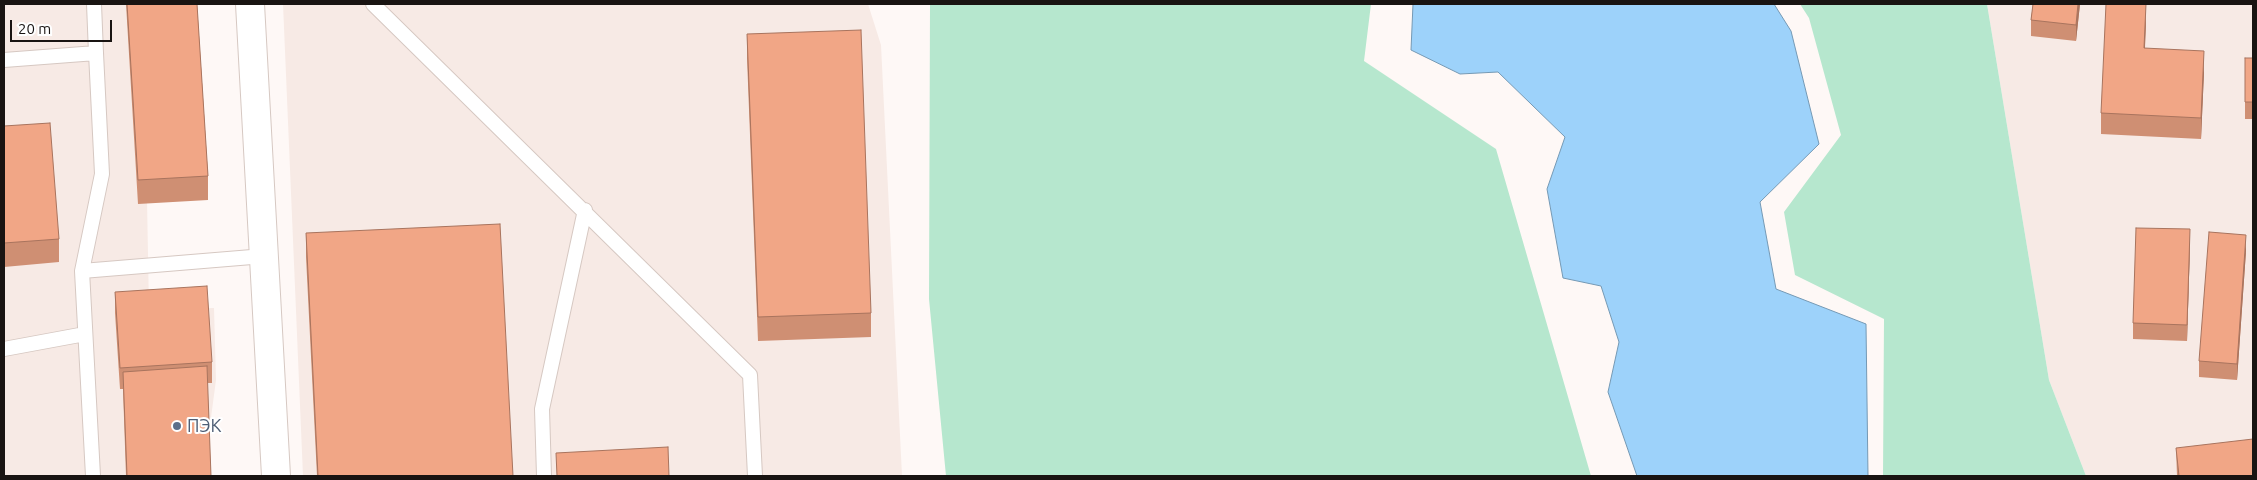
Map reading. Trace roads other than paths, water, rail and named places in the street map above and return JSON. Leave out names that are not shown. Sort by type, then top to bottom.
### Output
[{"type":"street","points":[[250,4],[276,476]]},
{"type":"lane","points":[[93,476],[82,271],[102,174],[94,4]]},
{"type":"lane","points":[[373,4],[585,210],[750,375],[755,476]]},
{"type":"lane","points":[[4,60],[96,53]]},
{"type":"lane","points":[[544,476],[542,409],[585,210]]},
{"type":"lane","points":[[82,271],[264,256]]},
{"type":"lane","points":[[4,349],[85,334]]},
{"type":"water","points":[[1413,4],[1774,4],[1791,31],[1819,144],[1760,202],[1776,289],[1866,324],[1868,476],[1637,476],[1608,392],[1619,342],[1601,286],[1563,278],[1547,189],[1565,137],[1498,72],[1460,74],[1411,50]]},
{"type":"place","name":"ПЭК","points":[[177,426]]}]
